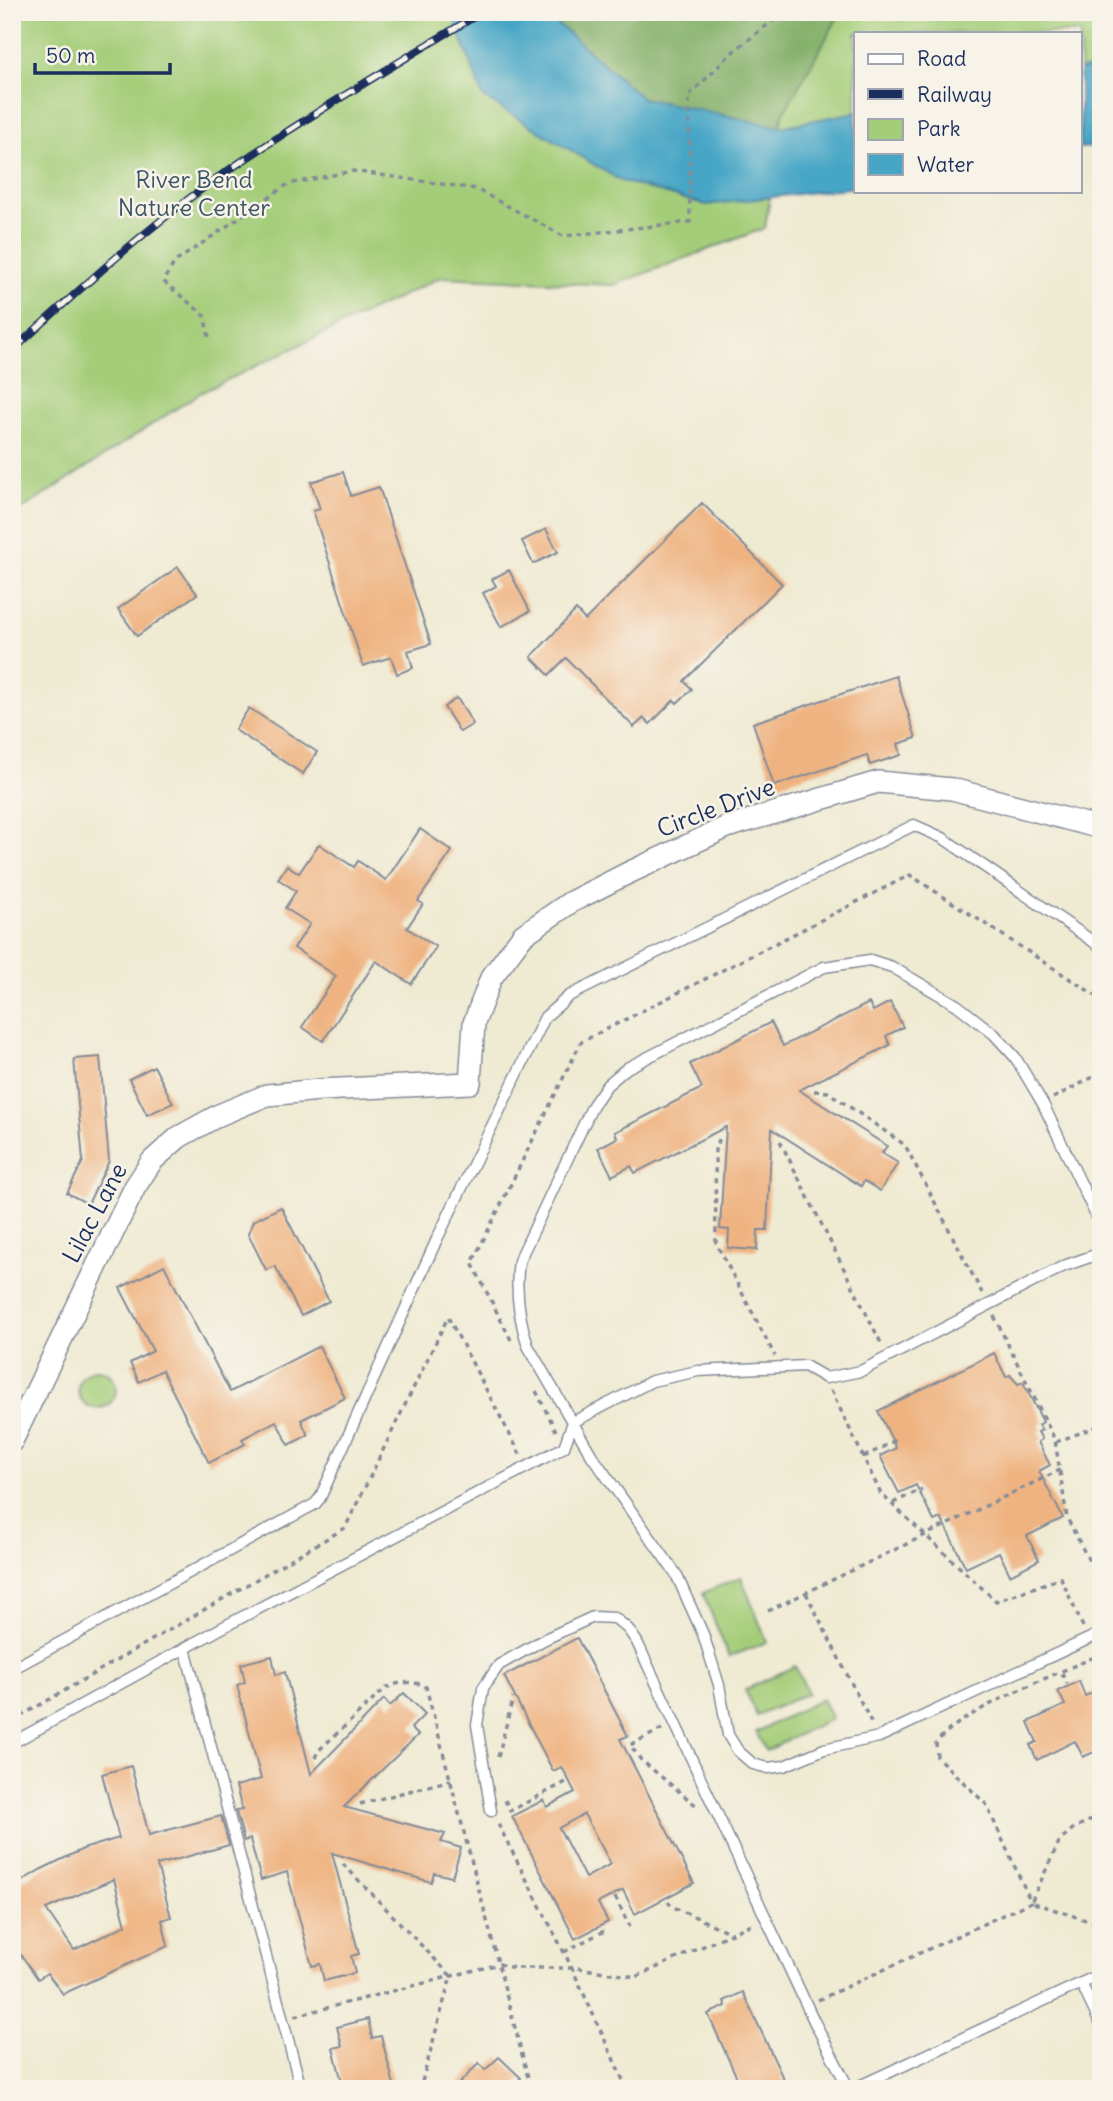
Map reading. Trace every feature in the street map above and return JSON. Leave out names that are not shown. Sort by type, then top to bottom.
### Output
[{"type":"street","name":"Circle Drive","points":[[470,1083],[474,1023],[491,978],[523,935],[571,902],[727,827],[878,782],[952,789],[1101,828]]},
{"type":"street","name":"Lilac Lane","points":[[12,1441],[135,1187],[152,1161],[179,1137],[219,1115],[267,1095],[470,1083]]},
{"type":"lane","points":[[12,1669],[315,1504],[320,1498],[438,1239],[545,1017],[569,996],[914,825],[943,838],[1101,947]]},
{"type":"lane","points":[[1101,1226],[1043,1104],[1015,1057],[994,1034],[957,1005],[914,978],[870,960],[824,967],[627,1068],[607,1085],[593,1105],[519,1261],[516,1276],[522,1327],[528,1346],[592,1456],[660,1549],[681,1584],[703,1634],[719,1685],[729,1735],[738,1751],[753,1764],[768,1768],[784,1766],[824,1749],[878,1737],[1101,1633]]},
{"type":"lane","points":[[12,1743],[564,1447],[573,1422],[625,1393],[664,1378],[698,1371],[805,1366],[826,1378],[861,1371],[1064,1266],[1101,1253]]},
{"type":"lane","points":[[491,1811],[477,1726],[483,1688],[499,1665],[545,1639],[593,1618],[615,1618],[628,1629],[637,1642],[806,2006],[851,2089],[1101,1974]]},
{"type":"lane","points":[[185,1648],[301,2089]]},
{"type":"lane","points":[[1080,1983],[1101,2025]]},
{"type":"path","points":[[209,337],[204,315],[163,281],[175,262],[288,184],[353,171],[476,189],[563,236],[690,222],[689,95],[734,51],[784,12]]},
{"type":"path","points":[[515,1349],[472,1264],[581,1042],[910,875],[1101,999]]},
{"type":"path","points":[[1043,1104],[1101,1073]]},
{"type":"path","points":[[814,1091],[828,1092],[905,1145],[1055,1442],[1067,1518],[1101,1584]]},
{"type":"path","points":[[719,1139],[715,1150],[716,1243],[781,1367]]},
{"type":"path","points":[[780,1141],[888,1357]]},
{"type":"path","points":[[826,1378],[881,1494],[996,1601],[1061,1578],[1089,1639]]},
{"type":"path","points":[[533,1386],[564,1447]]},
{"type":"path","points":[[1055,1442],[1101,1424]]},
{"type":"path","points":[[864,1457],[898,1439]]},
{"type":"path","points":[[768,1611],[1060,1471]]},
{"type":"path","points":[[892,1504],[922,1489]]},
{"type":"path","points":[[806,1593],[878,1737]]},
{"type":"path","points":[[1101,1654],[986,1707],[957,1723],[936,1743],[937,1757],[986,1804],[1031,1902],[1101,1925]]},
{"type":"path","points":[[316,1758],[318,1751],[386,1688],[399,1683],[422,1684],[426,1687],[531,2089]]},
{"type":"path","points":[[496,1763],[513,1698]]},
{"type":"path","points":[[675,1723],[630,1745],[641,1760],[724,1829]]},
{"type":"path","points":[[360,1804],[451,1780]]},
{"type":"path","points":[[505,1800],[510,1811],[566,1782]]},
{"type":"path","points":[[491,1811],[572,1968],[628,2089]]},
{"type":"path","points":[[806,2006],[1031,1902],[1060,1840],[1074,1828],[1101,1815]]},
{"type":"path","points":[[343,1864],[452,1976]]},
{"type":"path","points":[[615,1897],[630,1927]]},
{"type":"path","points":[[668,1901],[671,1906],[731,1933]]},
{"type":"path","points":[[283,2019],[499,1964],[514,1968],[572,1968],[636,1977],[765,1917]]},
{"type":"path","points":[[564,1952],[606,1930]]},
{"type":"path","points":[[420,2089],[452,1976]]},
{"type":"green space","name":"River Bend Nature Center","points":[[12,12],[1101,12],[1101,66],[1082,70],[1082,32],[854,32],[854,112],[781,127],[765,228],[614,285],[441,277],[200,393],[12,516]]},
{"type":"green space","points":[[541,12],[841,12],[783,114],[780,127],[642,98]]},
{"type":"green space","points":[[97,1370],[111,1375],[116,1389],[111,1403],[97,1408],[83,1403],[78,1389],[83,1375]]},
{"type":"green space","points":[[741,1577],[767,1642],[729,1657],[703,1593]]},
{"type":"green space","points":[[795,1666],[808,1693],[757,1716],[745,1690]]},
{"type":"green space","points":[[822,1699],[832,1718],[766,1751],[756,1732]]},
{"type":"water","points":[[452,12],[541,12],[642,98],[780,127],[854,112],[854,187],[706,205],[621,181],[483,97]]},
{"type":"water","points":[[1101,66],[1101,145],[1082,148],[1082,70]]},
{"type":"building","points":[[343,472],[351,496],[379,487],[431,644],[408,651],[413,668],[397,674],[391,657],[363,666],[313,511],[320,509],[311,482]]},
{"type":"building","points":[[702,503],[782,584],[684,681],[692,689],[677,703],[674,700],[650,724],[644,718],[634,727],[566,658],[549,675],[531,657],[576,610],[585,620]]},
{"type":"building","points":[[546,529],[558,552],[533,564],[522,541]]},
{"type":"building","points":[[178,567],[197,594],[137,636],[118,609]]},
{"type":"building","points":[[509,570],[530,611],[501,627],[483,593],[496,586],[492,579]]},
{"type":"building","points":[[896,676],[916,738],[898,744],[901,755],[870,765],[867,755],[774,786],[753,723]]},
{"type":"building","points":[[457,698],[473,724],[460,732],[444,707]]},
{"type":"building","points":[[249,708],[317,752],[303,774],[235,730]]},
{"type":"building","points":[[420,829],[452,851],[418,901],[423,904],[407,928],[436,947],[411,984],[376,961],[323,1041],[302,1027],[336,976],[294,948],[310,924],[285,908],[296,891],[278,879],[287,865],[299,873],[319,844],[354,867],[358,861],[386,880]]},
{"type":"building","points":[[890,1002],[903,1027],[886,1036],[890,1045],[799,1090],[887,1146],[882,1153],[898,1163],[880,1191],[864,1181],[861,1186],[772,1129],[767,1230],[758,1230],[757,1250],[728,1248],[729,1230],[720,1229],[726,1127],[635,1173],[631,1166],[612,1176],[598,1148],[617,1138],[615,1132],[702,1088],[690,1064],[771,1022],[783,1046],[869,1003],[873,1011]]},
{"type":"building","points":[[100,1057],[109,1161],[88,1204],[67,1193],[83,1161],[74,1059]]},
{"type":"building","points":[[154,1066],[173,1103],[147,1115],[129,1079]]},
{"type":"building","points":[[281,1207],[329,1301],[301,1316],[275,1266],[266,1270],[248,1234],[253,1221]]},
{"type":"building","points":[[164,1265],[230,1392],[319,1346],[345,1398],[301,1420],[308,1435],[289,1445],[276,1421],[242,1439],[245,1444],[209,1463],[162,1370],[139,1382],[130,1363],[153,1351],[120,1288]]},
{"type":"building","points":[[994,1353],[1006,1377],[1010,1375],[1018,1384],[1023,1382],[1043,1422],[1039,1425],[1042,1430],[1038,1432],[1042,1439],[1038,1442],[1050,1465],[1039,1471],[1063,1518],[1027,1536],[1039,1560],[1010,1575],[999,1552],[966,1568],[941,1518],[934,1521],[916,1485],[899,1493],[880,1456],[896,1448],[878,1411]]},
{"type":"building","points":[[577,1638],[628,1736],[620,1739],[694,1883],[635,1914],[623,1890],[598,1903],[608,1922],[575,1939],[512,1816],[544,1800],[547,1807],[575,1792],[562,1767],[553,1771],[504,1676]],"holes":[[[584,1814],[611,1864],[585,1878],[559,1828]]]},
{"type":"building","points":[[272,1656],[276,1675],[285,1672],[311,1774],[384,1699],[390,1706],[404,1693],[425,1714],[411,1728],[418,1735],[344,1807],[445,1834],[441,1842],[461,1848],[452,1877],[434,1873],[431,1882],[332,1853],[359,1954],[351,1956],[355,1973],[324,1981],[320,1964],[312,1966],[287,1872],[261,1880],[250,1839],[244,1841],[236,1811],[242,1810],[236,1786],[261,1779],[237,1685],[245,1682],[241,1664]]},
{"type":"building","points":[[1079,1681],[1085,1696],[1101,1689],[1101,1749],[1083,1757],[1075,1741],[1037,1760],[1030,1745],[1037,1742],[1028,1722],[1065,1705],[1058,1691]]},
{"type":"building","points":[[131,1766],[149,1835],[221,1816],[229,1845],[157,1865],[171,1917],[162,1920],[168,1946],[63,1994],[47,1973],[38,1979],[12,1942],[12,1887],[83,1849],[119,1838],[102,1774]],"holes":[[[114,1879],[126,1925],[74,1950],[46,1909]]]},
{"type":"building","points":[[743,1992],[788,2089],[742,2089],[708,2014],[726,2006],[724,2001]]},
{"type":"building","points":[[368,2019],[372,2038],[381,2036],[395,2089],[344,2089],[333,2048],[342,2046],[337,2027]]},
{"type":"building","points":[[499,2057],[521,2078],[510,2089],[454,2089],[479,2063],[485,2070]]},
{"type":"railway","points":[[12,351],[139,238],[220,176],[482,12]]}]
